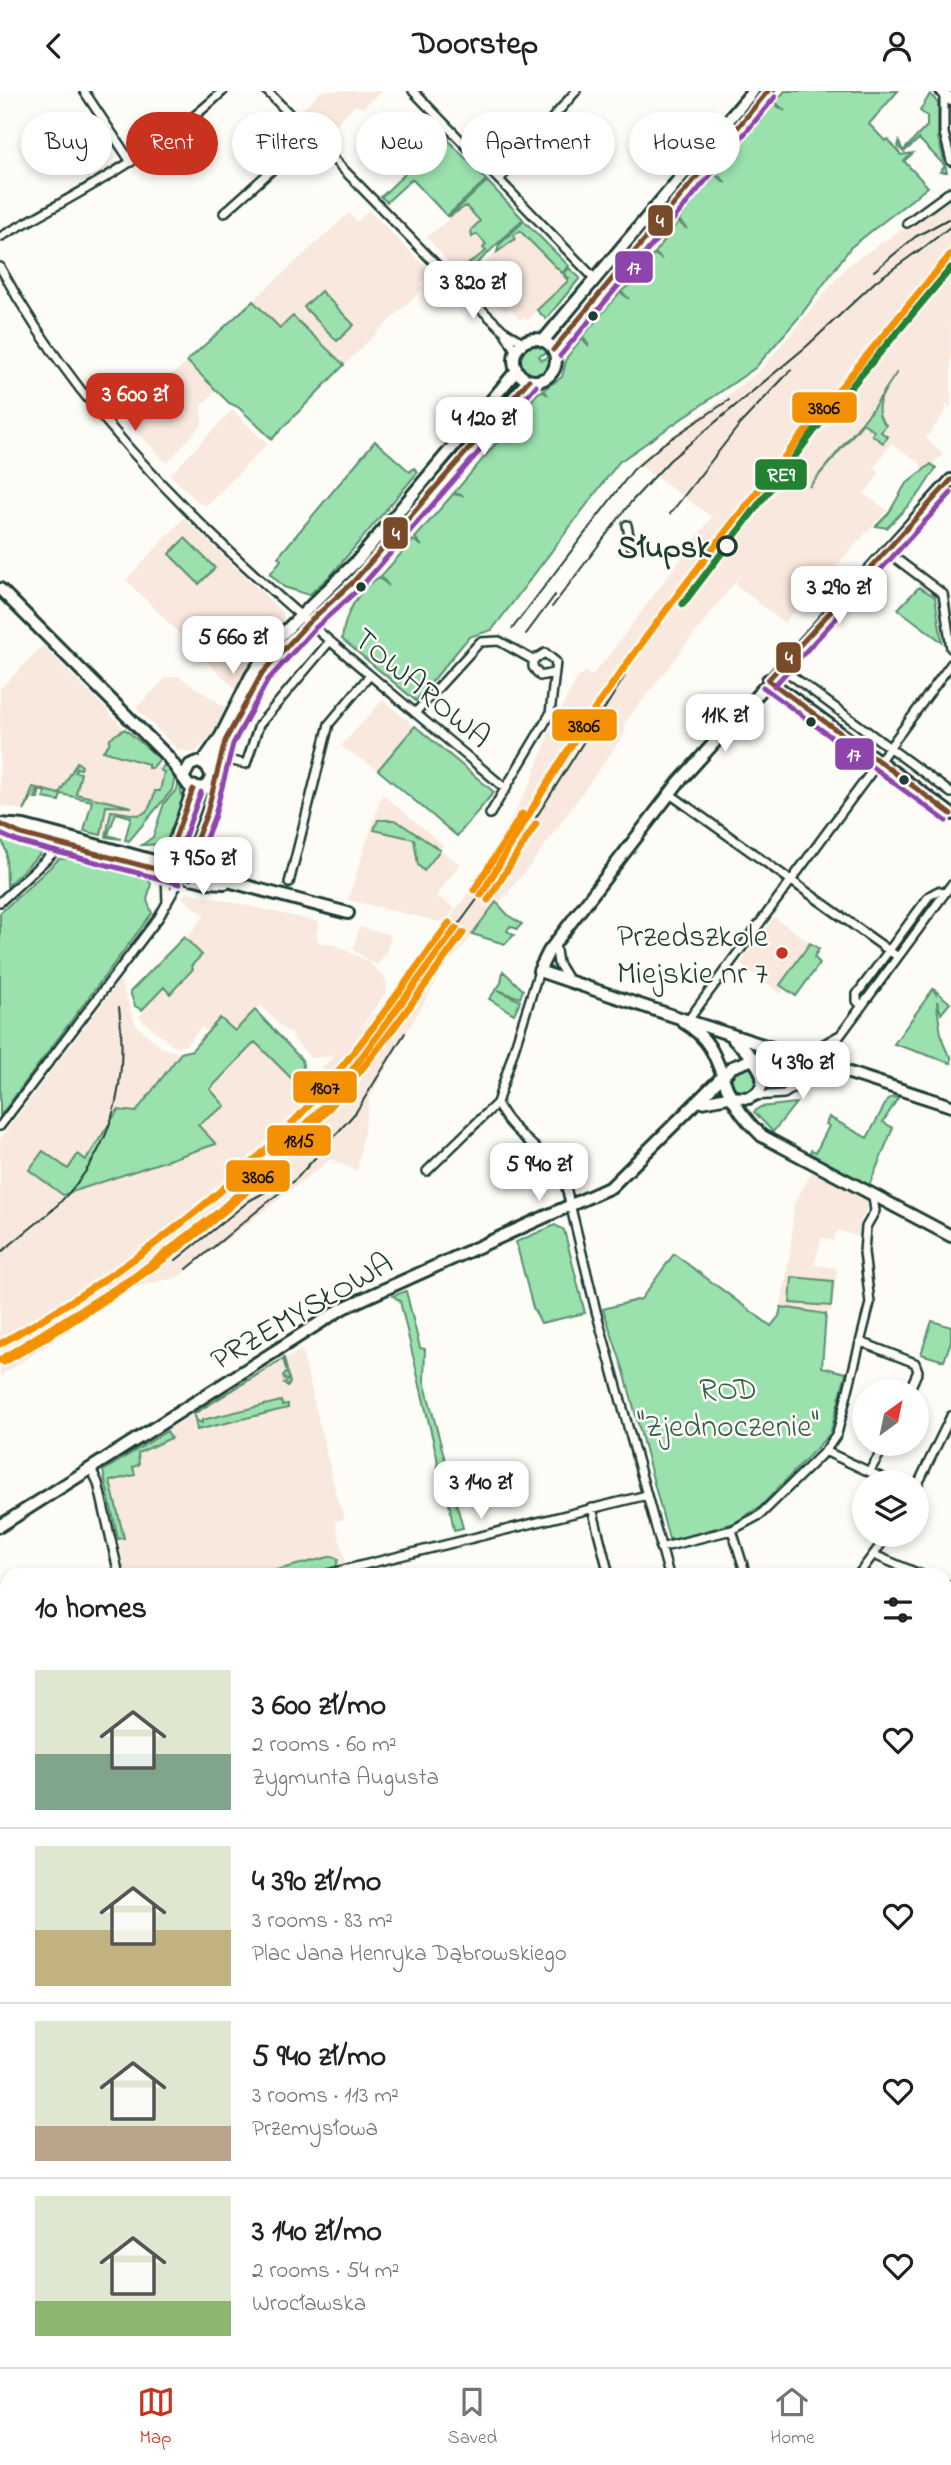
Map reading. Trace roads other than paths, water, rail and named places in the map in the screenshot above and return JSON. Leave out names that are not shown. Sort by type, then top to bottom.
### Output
[{"type":"street","points":[[84,91],[126,154]]},
{"type":"street","points":[[199,112],[223,91]]},
{"type":"street","points":[[267,91],[287,112]]},
{"type":"street","points":[[499,180],[576,91]]},
{"type":"street","points":[[520,347],[543,341],[753,91]]},
{"type":"street","points":[[553,350],[768,91]]},
{"type":"street","points":[[415,92],[595,279]]},
{"type":"street","points":[[946,95],[951,161]]},
{"type":"street","points":[[0,237],[126,165]]},
{"type":"street","points":[[342,168],[520,347]]},
{"type":"street","points":[[224,213],[266,175]]},
{"type":"street","points":[[907,223],[951,191]]},
{"type":"street","name":"TOWAROWA","points":[[0,267],[42,339],[134,455],[303,619],[506,789]]},
{"type":"street","points":[[517,369],[528,380],[541,380],[551,374],[556,360],[553,350],[543,341]]},
{"type":"street","points":[[206,766],[262,658],[358,560],[517,369],[520,347]]},
{"type":"street","points":[[0,589],[168,757],[187,770],[206,766],[225,741],[250,691],[303,619],[354,581],[528,380]]},
{"type":"street","points":[[427,1171],[497,1103],[540,964],[555,944],[670,794],[768,680],[951,479]]},
{"type":"street","points":[[627,525],[631,546]]},
{"type":"street","points":[[886,551],[947,594],[951,648]]},
{"type":"street","points":[[223,759],[246,764],[259,725],[330,641]]},
{"type":"street","points":[[415,713],[480,642],[499,641],[533,660]]},
{"type":"street","points":[[543,653],[551,655],[556,664],[553,673],[540,676],[533,667],[533,660],[543,653]]},
{"type":"street","points":[[689,1019],[951,664]]},
{"type":"street","points":[[780,667],[891,745],[951,793]]},
{"type":"street","name":"TOWAROWA","points":[[490,814],[552,708],[553,673]]},
{"type":"street","points":[[289,883],[329,725],[370,675]]},
{"type":"street","points":[[768,680],[951,814]]},
{"type":"street","points":[[0,1126],[167,905],[196,845],[223,759],[225,741]]},
{"type":"street","points":[[167,905],[166,867],[199,788],[212,777],[206,766]]},
{"type":"street","points":[[187,770],[186,783],[199,788]]},
{"type":"street","points":[[199,788],[207,813]]},
{"type":"street","points":[[670,794],[898,957]]},
{"type":"street","points":[[0,824],[12,827],[21,834],[66,841],[348,913]]},
{"type":"street","points":[[0,902],[66,841]]},
{"type":"street","points":[[196,845],[207,873]]},
{"type":"street","points":[[184,872],[207,873],[228,883]]},
{"type":"street","points":[[699,1103],[789,1093],[802,1085],[951,885]]},
{"type":"street","points":[[862,1006],[857,995],[930,895],[938,891],[944,894]]},
{"type":"street","points":[[555,944],[558,963],[569,981]]},
{"type":"street","points":[[539,971],[671,1016],[689,1019],[729,1036],[786,1051],[951,1106]]},
{"type":"street","points":[[671,1016],[704,1037],[717,1056],[733,1098],[752,1127],[769,1141],[951,1236]]},
{"type":"street","points":[[801,1057],[844,1031]]},
{"type":"street","points":[[729,1036],[753,1060],[763,1078],[762,1086],[754,1096]]},
{"type":"street","points":[[834,1044],[835,1060],[845,1072]]},
{"type":"street","points":[[724,1077],[736,1065],[772,1052],[786,1051]]},
{"type":"street","name":"PRZEMYSŁOWA","points":[[0,1526],[343,1308],[571,1206],[622,1179],[724,1077]]},
{"type":"street","points":[[497,1103],[560,1174],[571,1206],[596,1312],[667,1568]]},
{"type":"street","points":[[660,1548],[732,1530],[763,1513],[825,1451],[841,1426],[870,1299],[864,1266],[865,1233],[875,1211],[873,1196]]},
{"type":"street","points":[[875,1211],[892,1206]]},
{"type":"street","points":[[861,1342],[915,1363],[918,1371],[914,1379]]},
{"type":"street","points":[[925,1470],[951,1416]]},
{"type":"street","points":[[825,1451],[865,1470]]},
{"type":"street","points":[[91,1468],[98,1483],[117,1568]]},
{"type":"street","points":[[351,1568],[647,1495]]},
{"type":"street","points":[[592,1508],[607,1568]]},
{"type":"street","points":[[732,1530],[744,1568]]},
{"type":"street","points":[[864,1568],[880,1547]]},
{"type":"street","points":[[874,1555],[905,1568]]},
{"type":"railway","points":[[874,271],[915,237],[948,219]]},
{"type":"railway","points":[[917,253],[951,226]]},
{"type":"railway","points":[[552,607],[631,502],[670,460],[807,346],[876,281],[922,248]]},
{"type":"railway","points":[[670,514],[740,424],[791,370]]},
{"type":"railway","points":[[512,629],[633,470],[663,444],[729,400]]},
{"type":"railway","points":[[526,634],[555,595]]},
{"type":"railway","points":[[456,928],[527,832],[625,676]]},
{"type":"railway","points":[[48,1214],[88,1169],[111,1119],[121,1066],[119,1007]]},
{"type":"railway","points":[[187,1269],[297,1178],[356,1112],[405,1033]]},
{"type":"railway","points":[[176,1260],[249,1201],[287,1180]]},
{"type":"railway","points":[[0,1253],[54,1209]]},
{"type":"place","name":"Słupsk","points":[[727,546]]},
{"type":"place","name":"Przedszkole Miejskie nr 7","points":[[782,953]]},
{"type":"park label","name":"ROD \"Zjednoczenie\"","points":[[728,1406]]}]
